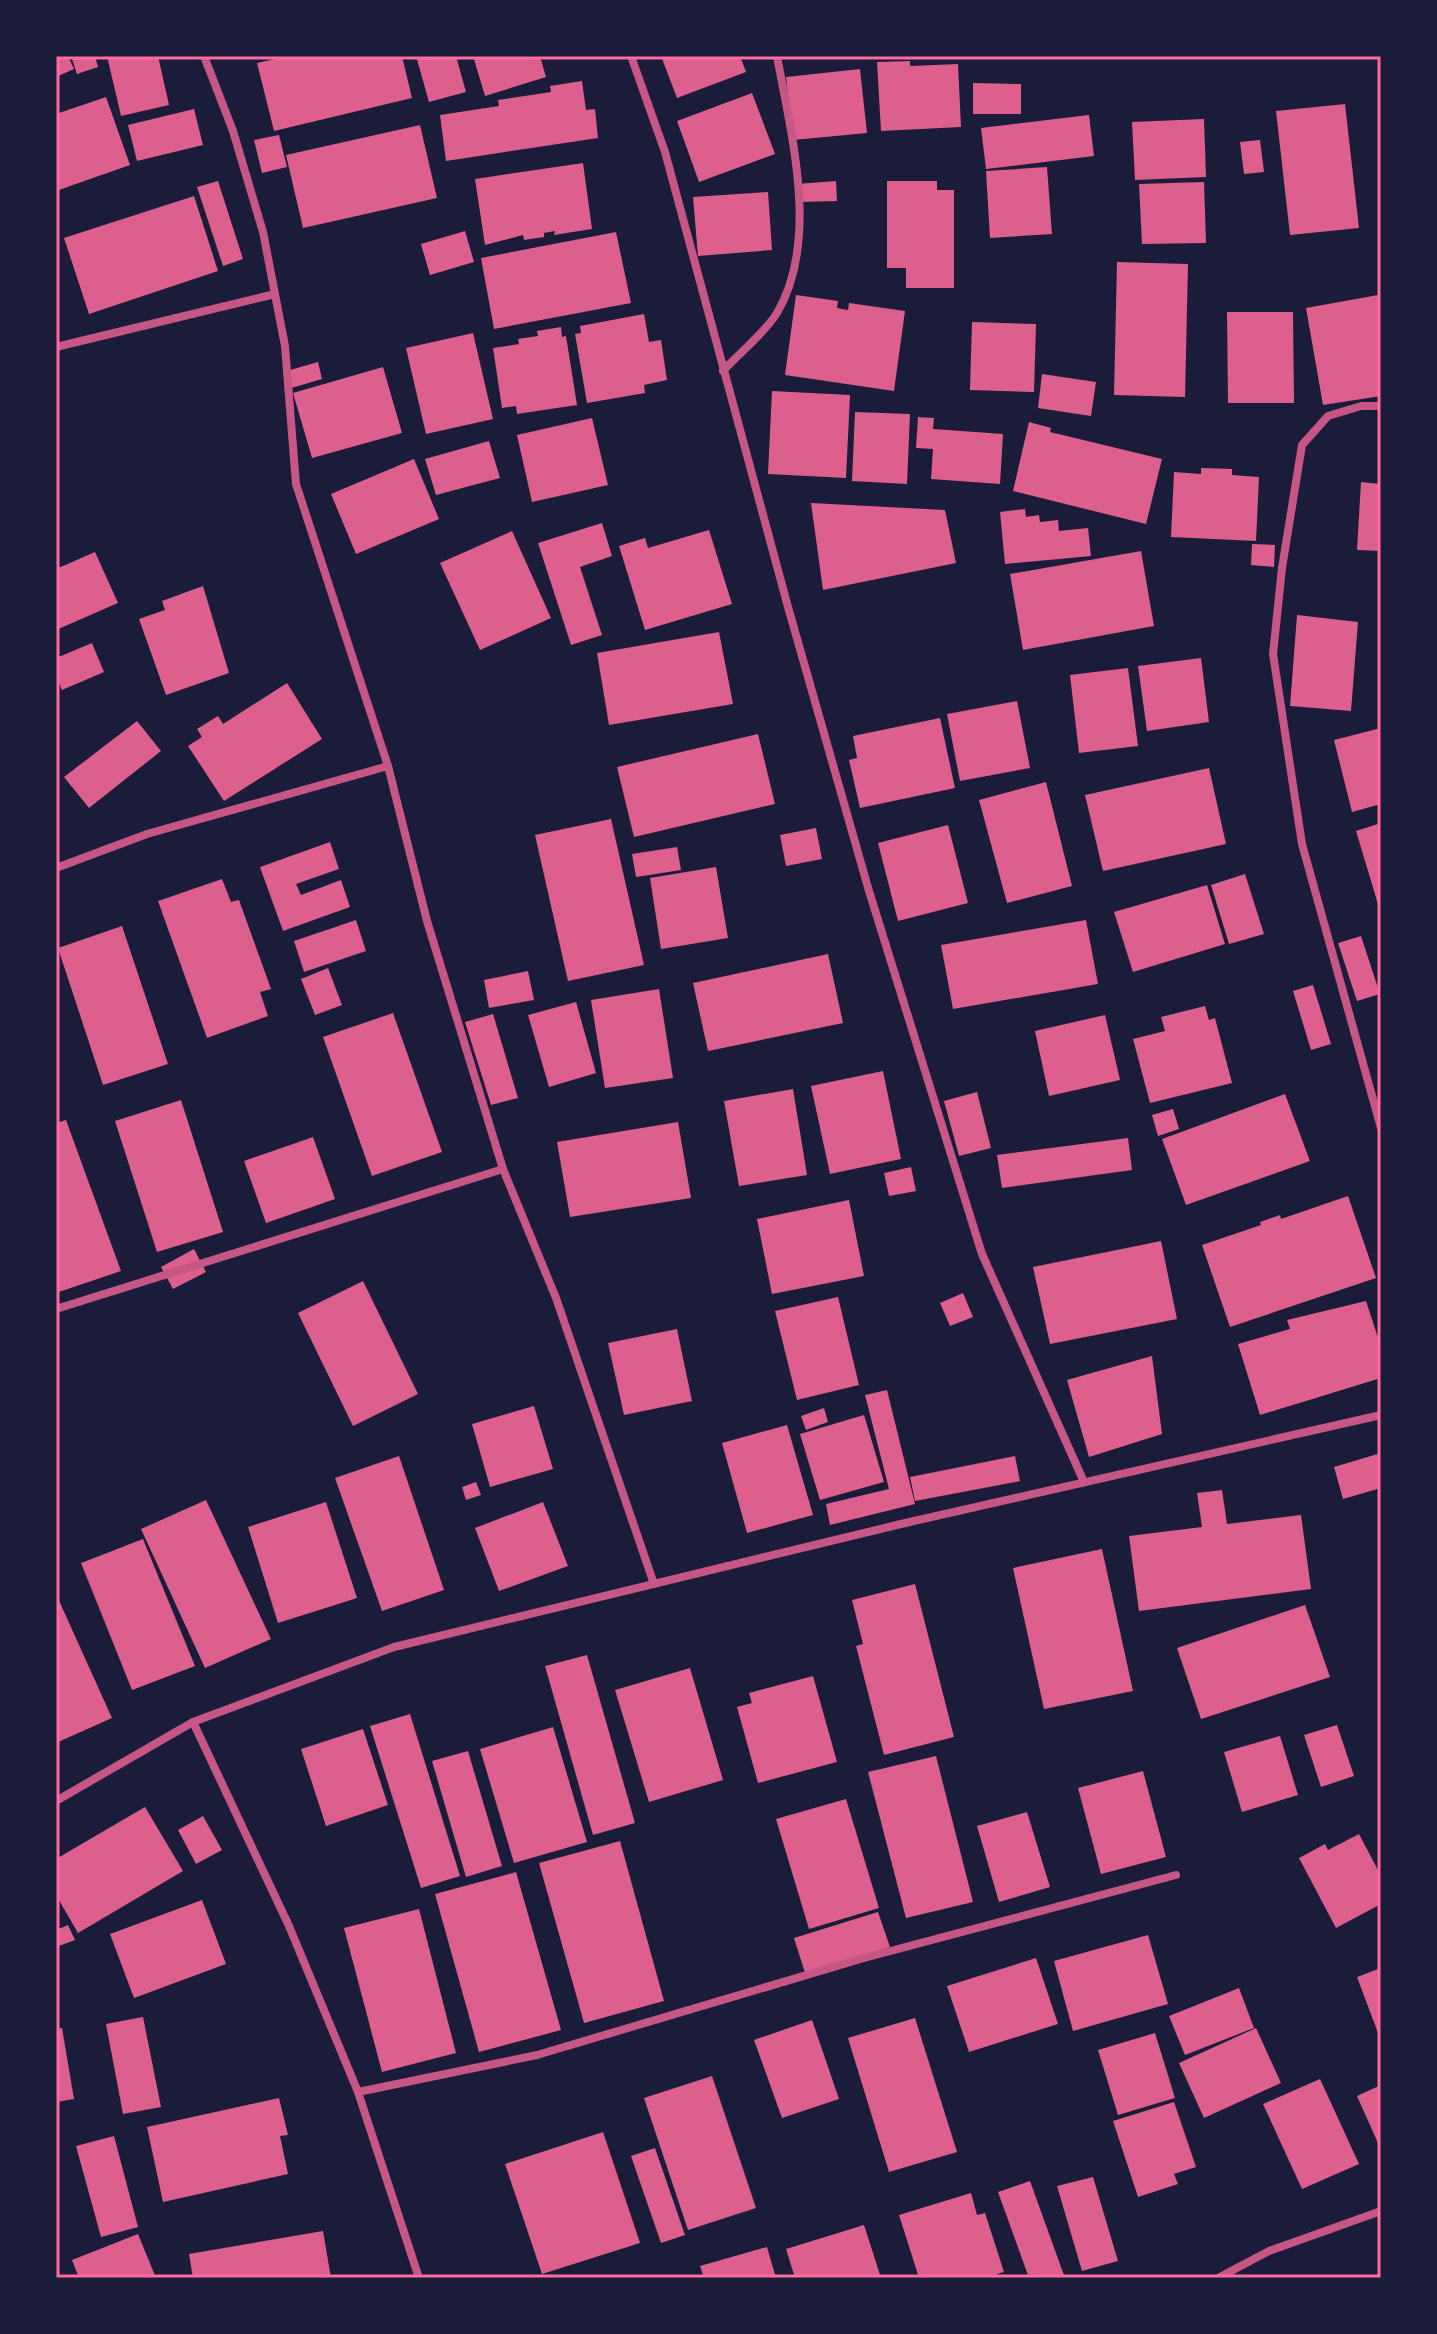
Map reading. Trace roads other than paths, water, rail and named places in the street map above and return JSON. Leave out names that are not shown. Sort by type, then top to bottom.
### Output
[{"type":"street","points":[[204,56],[242,160],[263,232],[285,346],[296,484],[388,766],[427,921],[503,1169],[556,1298],[654,1584]]},
{"type":"street","points":[[631,56],[665,152],[869,891],[982,1254],[1084,1482]]},
{"type":"street","points":[[723,371],[776,314],[797,260],[798,170],[777,56]]},
{"type":"street","points":[[56,347],[275,294]]},
{"type":"street","points":[[1381,406],[1361,406],[1328,416],[1302,445],[1282,568],[1273,654],[1302,844],[1381,1128]]},
{"type":"street","points":[[56,868],[147,834],[388,766]]},
{"type":"street","points":[[56,1309],[503,1169]]},
{"type":"street","points":[[56,1801],[193,1722],[394,1647],[1084,1482],[1381,1415]]},
{"type":"street","points":[[193,1722],[289,1926],[358,2092],[419,2278]]},
{"type":"street","points":[[358,2092],[537,2055],[864,1958],[1176,1875]]},
{"type":"street","points":[[1218,2278],[1269,2251],[1381,2211]]}]
